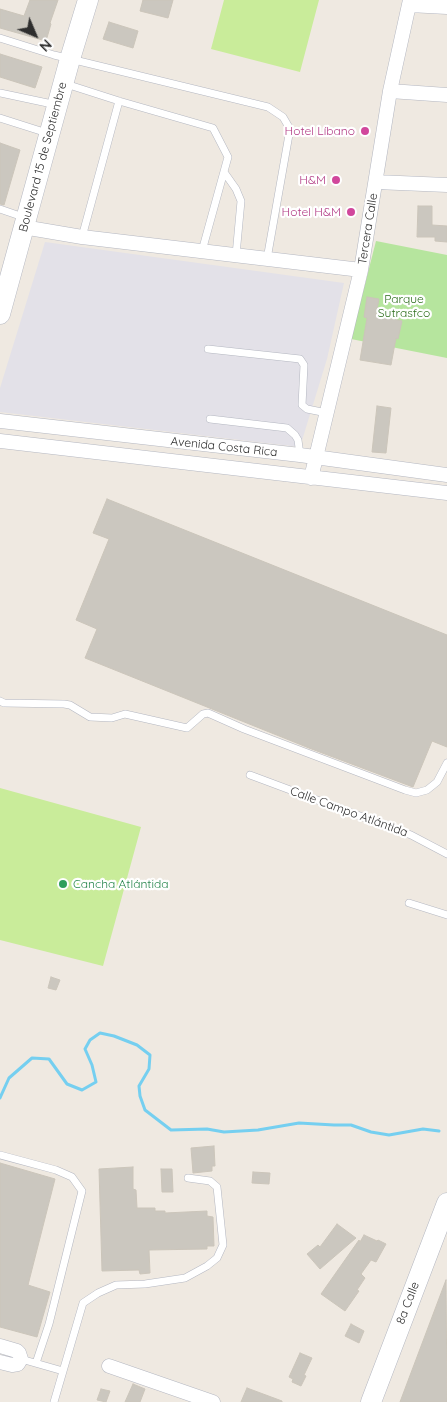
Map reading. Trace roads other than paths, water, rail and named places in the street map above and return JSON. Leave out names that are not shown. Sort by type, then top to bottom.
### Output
[{"type":"street","name":"Boulevard 15 de Septiembre","points":[[0,314],[63,83],[88,0]]},
{"type":"street","points":[[410,2],[447,8]]},
{"type":"street","name":"Tercera Calle","points":[[311,478],[361,270],[390,91],[410,2]]},
{"type":"street","points":[[390,91],[447,94]]},
{"type":"street","points":[[376,182],[447,185]]},
{"type":"street","points":[[24,223],[82,237],[361,270]]},
{"type":"street","name":"Avenida Costa Rica","points":[[0,422],[317,457],[447,475]]},
{"type":"street","name":"Avenida Costa Rica","points":[[0,441],[447,493]]},
{"type":"street","name":"8a Calle","points":[[371,1402],[447,1204]]},
{"type":"street","points":[[0,1346],[16,1351],[21,1359],[18,1364],[12,1365],[0,1362]]},
{"type":"street","points":[[109,1366],[174,1396],[213,1402]]},
{"type":"lane","points":[[0,38],[70,59],[268,107],[283,117],[290,129],[267,259]]},
{"type":"lane","points":[[63,83],[213,128],[228,157],[202,251]]},
{"type":"lane","points":[[0,93],[57,105]]},
{"type":"lane","points":[[82,237],[119,101]]},
{"type":"lane","points":[[0,118],[49,134]]},
{"type":"lane","points":[[224,172],[236,189],[241,201],[236,255]]},
{"type":"lane","points":[[0,209],[24,223]]},
{"type":"lane","points":[[208,350],[300,359],[304,365],[302,405],[307,409],[327,413]]},
{"type":"lane","points":[[210,419],[287,428],[295,434],[298,440],[300,455]]},
{"type":"lane","points":[[2,702],[64,704],[70,705],[90,717],[112,718],[126,714],[187,728],[204,714],[208,713],[244,729],[416,793],[427,790],[437,782],[447,763]]},
{"type":"lane","name":"Calle Campo Atlántida","points":[[250,775],[411,835],[447,854]]},
{"type":"lane","points":[[409,903],[447,915]]},
{"type":"lane","points":[[0,1155],[56,1170],[72,1177],[82,1191],[49,1324],[36,1363]]},
{"type":"lane","points":[[54,1402],[84,1302],[116,1285],[145,1284],[185,1278],[217,1258],[223,1245],[217,1186],[210,1181],[188,1178]]},
{"type":"lane","points":[[21,1359],[63,1371]]},
{"type":"waterway","points":[[0,1098],[9,1078],[32,1058],[49,1059],[67,1084],[82,1090],[96,1082],[92,1065],[85,1049],[90,1040],[100,1033],[137,1045],[150,1055],[149,1069],[139,1086],[140,1096],[145,1110],[171,1130],[207,1129],[224,1132],[258,1130],[299,1123],[351,1125],[371,1132],[389,1135],[423,1129],[439,1131]]},
{"type":"place","name":"Hotel Líbano","points":[[365,131]]},
{"type":"place","name":"H&M","points":[[336,180]]},
{"type":"place","name":"Hotel H&M","points":[[351,212]]},
{"type":"place","name":"Cancha Atlántida","points":[[63,884]]},
{"type":"park label","name":"Parque Sutrasfco","points":[[404,306]]}]
